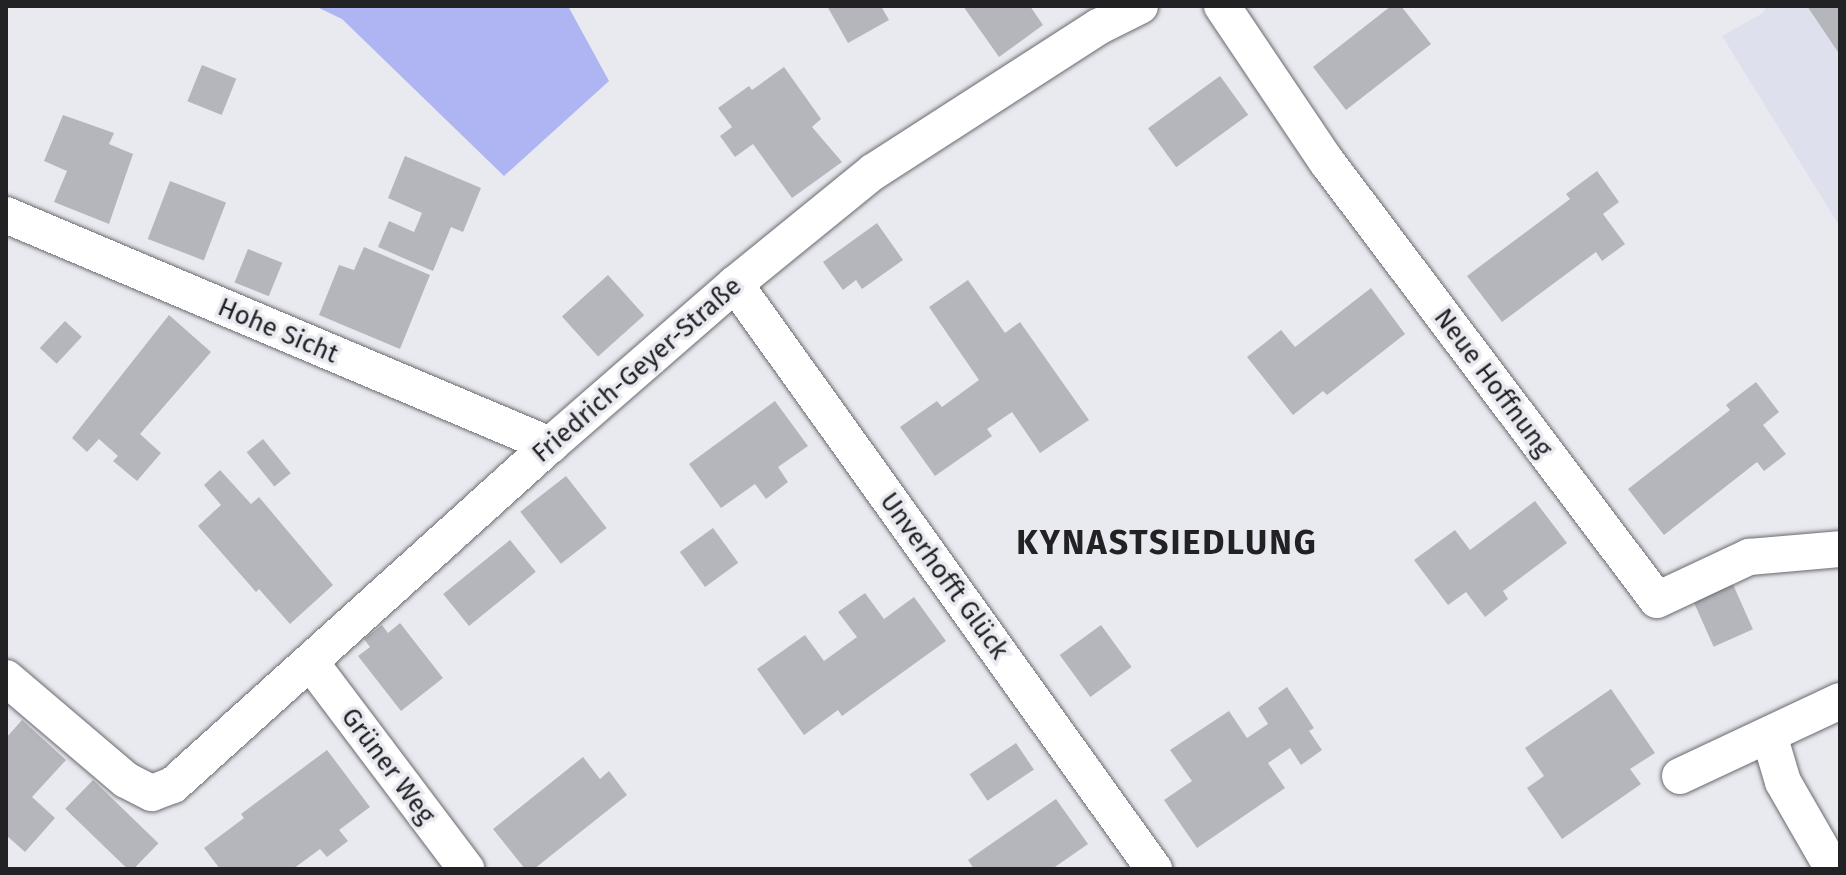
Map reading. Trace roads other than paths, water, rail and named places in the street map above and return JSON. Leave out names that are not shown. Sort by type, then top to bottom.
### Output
[{"type":"street","name":"Friedrich-Geyer-Straße","points":[[6,678],[126,780],[152,793],[173,785],[550,445],[735,284],[873,172],[1098,27],[1140,6]]},
{"type":"street","name":"Neue Hoffnung","points":[[1222,6],[1327,162],[1657,600],[1749,557],[1840,549]]},
{"type":"street","name":"Hohe Sicht","points":[[6,215],[550,445]]},
{"type":"street","name":"Unverhofft Glück","points":[[735,284],[1154,869]]},
{"type":"street","name":"Grüner Weg","points":[[311,663],[466,869]]},
{"type":"street","points":[[1680,776],[1840,701]]},
{"type":"street","points":[[1769,735],[1783,782],[1833,869]]},
{"type":"district","name":"KYNASTSIEDLUNG","points":[[1167,543]]}]
